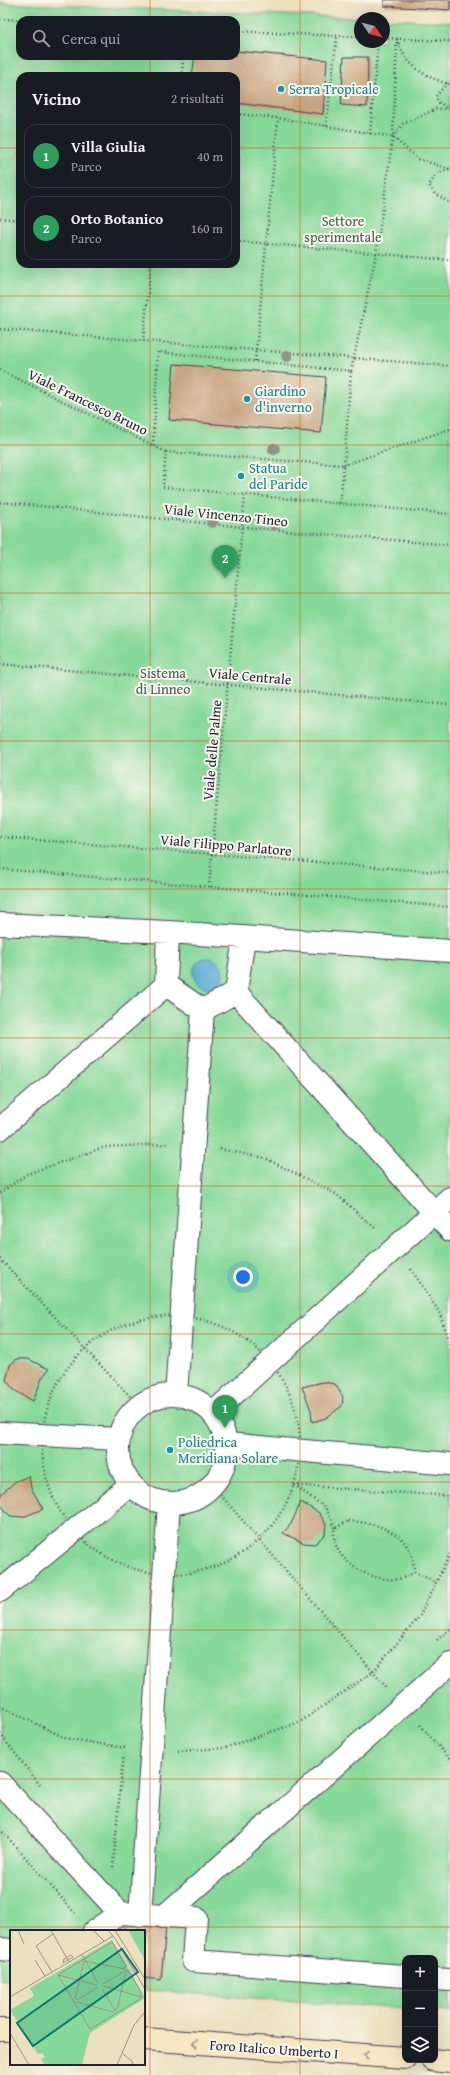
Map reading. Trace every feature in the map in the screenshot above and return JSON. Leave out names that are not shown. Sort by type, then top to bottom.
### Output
[{"type":"main road","name":"Foro Italico Umberto I","points":[[145,2039],[402,2058]]},
{"type":"main road","points":[[438,2061],[450,2062]]},
{"type":"street","points":[[0,924],[168,932],[450,951]]},
{"type":"street","points":[[0,1129],[166,985],[168,932]]},
{"type":"street","points":[[236,992],[244,938]]},
{"type":"street","points":[[166,985],[203,1010]]},
{"type":"street","points":[[203,1010],[236,992]]},
{"type":"street","points":[[236,992],[450,1230]]},
{"type":"street","points":[[176,1395],[203,1010]]},
{"type":"street","points":[[213,1413],[450,1198]]},
{"type":"street","points":[[176,1395],[191,1398],[202,1404],[213,1413],[222,1427],[227,1444],[226,1459],[222,1473],[213,1486],[202,1496],[188,1502],[169,1504],[157,1502],[142,1496],[130,1485],[122,1471],[118,1455],[118,1439],[122,1427],[138,1406],[150,1399],[176,1395]]},
{"type":"street","points":[[0,1433],[118,1439]]},
{"type":"street","points":[[227,1444],[450,1464]]},
{"type":"street","points":[[0,1591],[130,1485]]},
{"type":"street","points":[[130,1914],[142,1878],[169,1504]]},
{"type":"street","points":[[163,1917],[450,1664]]},
{"type":"street","points":[[0,1783],[130,1914]]},
{"type":"street","points":[[96,1930],[130,1914],[196,1918],[193,1961],[402,1976]]},
{"type":"street","points":[[0,1949],[10,1950]]},
{"type":"street","points":[[438,1979],[450,1980]]},
{"type":"path","points":[[0,19],[16,20]]},
{"type":"path","points":[[240,31],[354,37]]},
{"type":"path","points":[[326,126],[337,36]]},
{"type":"path","points":[[390,38],[450,41]]},
{"type":"path","points":[[397,39],[400,51],[424,76],[449,83],[436,96],[438,102],[449,109]]},
{"type":"path","points":[[340,504],[351,371],[376,254],[393,137],[397,39]]},
{"type":"path","points":[[370,134],[377,48]]},
{"type":"path","points":[[182,72],[183,60]]},
{"type":"path","points":[[393,137],[403,124],[436,109],[449,109]]},
{"type":"path","points":[[240,114],[278,118],[393,137],[418,159],[450,169]]},
{"type":"path","points":[[255,361],[278,118]]},
{"type":"path","points":[[450,169],[437,174],[429,185],[434,193],[450,203]]},
{"type":"path","points":[[0,218],[16,220]]},
{"type":"path","points":[[240,241],[450,260]]},
{"type":"path","points":[[143,341],[152,268]]},
{"type":"path","points":[[0,329],[450,366]]},
{"type":"path","points":[[153,445],[158,352],[351,371]]},
{"type":"path","name":"Viale Francesco Bruno","points":[[0,370],[166,452]]},
{"type":"path","points":[[450,429],[344,465],[166,452],[163,487],[450,514]]},
{"type":"path","name":"Viale delle Palme","points":[[209,887],[245,495]]},
{"type":"path","name":"Viale Vincenzo Tineo","points":[[0,502],[242,527],[450,545]]},
{"type":"path","name":"Viale Centrale","points":[[0,664],[450,705]]},
{"type":"path","name":"Viale Filippo Parlatore","points":[[0,837],[450,873]]},
{"type":"path","points":[[0,869],[450,907]]},
{"type":"path","points":[[0,1193],[27,1174],[105,1147],[194,1143],[265,1158],[336,1194],[396,1246],[439,1312],[450,1344]]},
{"type":"path","points":[[0,1259],[138,1406]]},
{"type":"path","points":[[182,1316],[214,1323],[238,1335],[270,1361],[287,1388],[295,1413],[300,1450],[294,1485],[285,1505],[273,1523],[259,1539],[232,1559],[200,1571],[164,1574],[132,1569],[100,1554],[73,1531],[54,1503],[43,1470],[42,1435],[48,1403],[63,1374],[84,1349],[113,1329],[146,1318],[182,1316]]},
{"type":"path","points":[[294,1485],[450,1496]]},
{"type":"path","points":[[294,1485],[326,1507],[335,1528],[334,1535],[337,1548],[345,1559],[363,1573],[382,1580],[397,1580],[408,1577],[414,1572]]},
{"type":"path","points":[[213,1486],[450,1759]]},
{"type":"path","points":[[335,1528],[349,1521],[366,1522],[383,1527],[398,1537],[408,1547],[414,1559],[414,1572]]},
{"type":"path","points":[[0,1706],[65,1738],[152,1752],[224,1748],[300,1722],[373,1672],[419,1616],[450,1554]]},
{"type":"path","points":[[414,1572],[436,1582]]},
{"type":"path","points":[[0,1734],[44,1790]]},
{"type":"path","points":[[124,1748],[112,1875],[142,1878]]},
{"type":"path","points":[[0,1830],[76,1914]]},
{"type":"green space","points":[[0,3],[354,18],[354,48],[390,48],[390,19],[450,22],[450,2012],[438,2011],[438,1955],[402,1955],[402,2009],[145,1990],[145,1930],[10,1930],[10,1980],[0,1979]]},
{"type":"water","points":[[208,958],[219,962],[223,973],[219,984],[208,988],[197,984],[193,973],[197,962]]},
{"type":"building","points":[[384,0],[450,0],[450,10],[384,6]]},
{"type":"building","name":"Serra Tropicale","points":[[240,51],[327,60],[323,114],[240,104],[240,72],[193,72],[194,60],[240,60]]},
{"type":"building","points":[[344,57],[368,57],[367,107],[341,105]]},
{"type":"building","name":"Giardino d'inverno","points":[[174,364],[326,377],[321,433],[169,420]]},
{"type":"building","points":[[17,1359],[28,1359],[49,1369],[42,1378],[33,1401],[14,1390],[6,1380],[10,1365]]},
{"type":"building","points":[[323,1382],[335,1384],[343,1397],[342,1406],[326,1418],[312,1422],[311,1410],[302,1387]]},
{"type":"building","points":[[29,1476],[31,1488],[43,1509],[23,1517],[10,1516],[0,1504],[1,1494],[16,1481]]},
{"type":"building","points":[[301,1502],[319,1513],[326,1524],[325,1534],[315,1544],[304,1543],[283,1533],[291,1524]]},
{"type":"building","points":[[125,1922],[166,1926],[161,1980],[145,1978],[145,1930],[124,1930]]},
{"type":"place","name":"Serra Tropicale","points":[[281,89]]},
{"type":"place","name":"Giardino d'inverno","points":[[247,399]]},
{"type":"place","name":"Statua del Paride","points":[[241,476]]},
{"type":"place","name":"Orto Botanico","points":[[225,578]]},
{"type":"place","name":"Villa Giulia","points":[[225,1428]]},
{"type":"place","name":"Poliedrica Meridiana Solare","points":[[170,1450]]},
{"type":"park label","name":"Settore sperimentale","points":[[343,230]]},
{"type":"park label","name":"Sistema di Linneo","points":[[163,682]]}]
